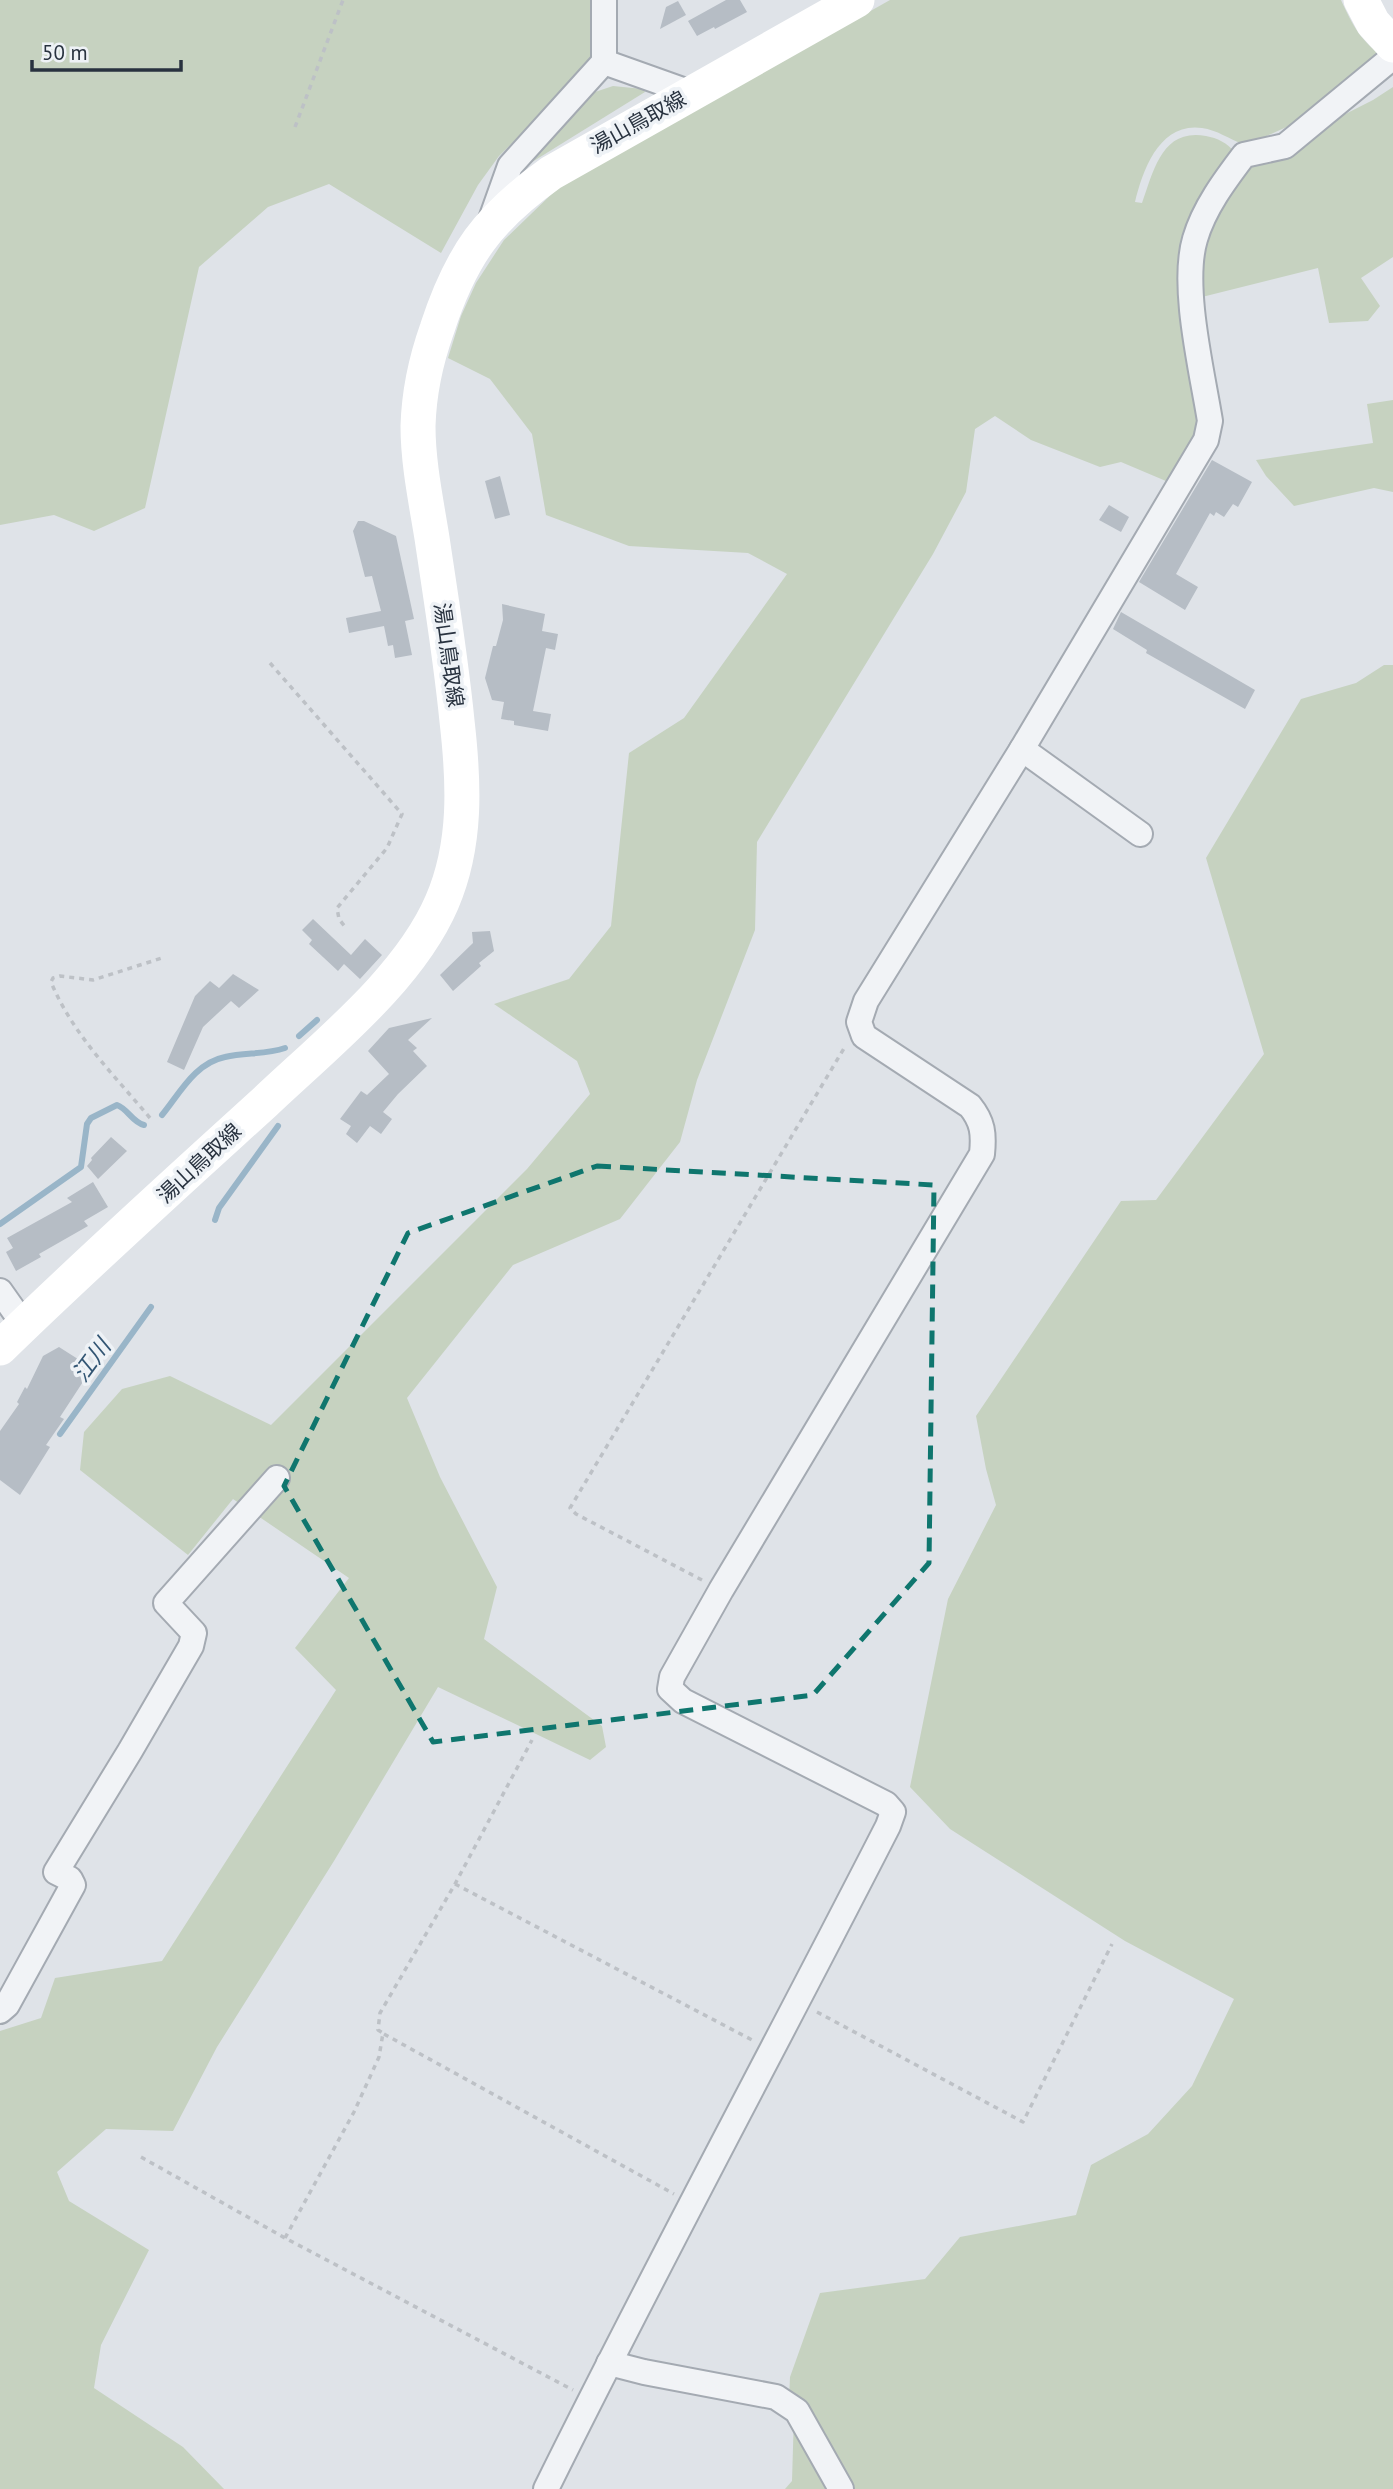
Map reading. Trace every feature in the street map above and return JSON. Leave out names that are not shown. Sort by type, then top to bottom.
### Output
[{"type":"main road","name":"湯山鳥取線","points":[[12,1336],[372,1000],[419,945],[443,901],[461,835],[462,778],[453,675],[420,461],[419,400],[431,347],[451,286],[474,245],[488,227],[526,191],[551,173],[857,0]]},
{"type":"main road","points":[[1360,0],[1373,23],[1393,44]]},
{"type":"street","points":[[488,227],[510,166],[604,62],[604,0]]},
{"type":"street","points":[[546,2489],[590,2399],[798,2002],[893,1812],[886,1804],[682,1701],[670,1689],[671,1677],[721,1590],[982,1154],[984,1135],[980,1118],[970,1106],[864,1036],[859,1022],[866,1001],[1022,749],[1206,440],[1210,421],[1192,303],[1191,269],[1195,238],[1223,182],[1244,155],[1285,146],[1393,57]]},
{"type":"street","points":[[604,62],[691,93]]},
{"type":"street","points":[[1022,749],[1140,834]]},
{"type":"street","points":[[0,1291],[12,1336]]},
{"type":"street","points":[[0,2011],[7,2005],[73,1885],[70,1879],[56,1872],[191,1646],[194,1633],[166,1604],[277,1478]]},
{"type":"street","points":[[609,2363],[776,2397],[797,2411],[841,2489]]},
{"type":"path","points":[[295,127],[342,0]]},
{"type":"path","points":[[270,663],[402,814],[387,848],[337,908],[339,919],[346,928]]},
{"type":"path","points":[[150,1118],[94,1054],[76,1028],[51,982],[53,978],[60,976],[93,980],[162,958]]},
{"type":"path","points":[[721,1590],[576,1514],[570,1508],[859,1022]]},
{"type":"path","points":[[532,1740],[455,1884],[380,2013],[378,2030],[692,2203]]},
{"type":"path","points":[[455,1884],[771,2050]]},
{"type":"path","points":[[798,2002],[1023,2122],[1112,1944]]},
{"type":"path","points":[[285,2238],[354,2112],[379,2057],[383,2033]]},
{"type":"path","points":[[141,2157],[285,2238],[590,2399]]},
{"type":"highlighted area","points":[[597,1166],[934,1185],[929,1563],[813,1695],[433,1742],[284,1486],[408,1233]]},
{"type":"green space","points":[[0,0],[595,0],[594,58],[569,87],[499,156],[478,185],[441,253],[329,184],[268,207],[199,267],[145,508],[94,531],[54,515],[0,525]]},
{"type":"green space","points":[[890,0],[1341,0],[1358,33],[1385,57],[1335,105],[1260,139],[1243,144],[1207,129],[1187,128],[1175,132],[1156,150],[1143,176],[1135,202],[1142,203],[1162,154],[1179,138],[1191,135],[1210,137],[1234,152],[1196,218],[1204,417],[1173,484],[1121,462],[1100,467],[1031,440],[995,416],[975,429],[966,492],[933,554],[757,842],[755,930],[697,1080],[680,1142],[620,1219],[513,1265],[407,1398],[440,1477],[497,1587],[484,1639],[602,1726],[606,1747],[590,1760],[438,1687],[334,1861],[217,2047],[173,2131],[106,2129],[57,2172],[69,2201],[149,2250],[101,2345],[94,2388],[183,2447],[224,2489],[0,2489],[0,2031],[41,2018],[55,1978],[162,1961],[336,1690],[295,1648],[349,1578],[233,1499],[188,1555],[80,1470],[84,1432],[122,1389],[170,1376],[271,1425],[527,1169],[590,1094],[577,1061],[494,1004],[569,979],[611,926],[629,753],[684,718],[787,574],[748,553],[629,546],[546,515],[532,434],[490,379],[448,358],[461,316],[476,283],[504,240],[560,186]]},
{"type":"green space","points":[[613,86],[643,89],[645,92],[524,167],[592,93]]},
{"type":"green space","points":[[1393,87],[1393,257],[1361,278],[1380,306],[1368,321],[1329,323],[1318,268],[1202,297],[1199,246],[1249,163],[1373,100]]},
{"type":"green space","points":[[1393,400],[1393,492],[1374,488],[1294,506],[1266,476],[1256,460],[1373,443],[1367,404]]},
{"type":"green space","points":[[1384,665],[1393,665],[1393,2489],[846,2489],[789,2399],[790,2377],[820,2293],[925,2279],[960,2237],[1076,2215],[1091,2165],[1148,2134],[1192,2086],[1234,1999],[1125,1941],[950,1829],[910,1787],[948,1599],[996,1505],[976,1416],[1121,1201],[1156,1200],[1264,1054],[1206,858],[1301,699],[1356,683]]},
{"type":"green space","points":[[794,2414],[834,2489],[785,2489],[792,2481]]},
{"type":"building","points":[[726,0],[740,0],[747,12],[697,36],[688,21]]},
{"type":"building","points":[[678,1],[686,15],[660,29],[666,7]]},
{"type":"building","points":[[1212,460],[1252,482],[1238,507],[1233,504],[1224,517],[1216,512],[1214,516],[1210,513],[1176,574],[1198,587],[1185,610],[1139,582]]},
{"type":"building","points":[[500,476],[510,515],[495,519],[485,481]]},
{"type":"building","points":[[1109,505],[1129,517],[1121,532],[1099,520]]},
{"type":"building","points":[[358,521],[364,521],[396,536],[414,619],[405,621],[412,655],[395,658],[393,645],[388,646],[384,626],[349,633],[346,618],[381,611],[372,576],[365,577],[353,531]]},
{"type":"building","points":[[502,604],[545,614],[542,631],[558,634],[555,650],[546,648],[533,711],[551,714],[548,731],[514,725],[514,721],[501,719],[504,702],[492,700],[485,678],[503,620]]},
{"type":"building","points":[[1121,612],[1255,690],[1245,709],[1146,653],[1147,650],[1113,629]]},
{"type":"building","points":[[313,919],[351,955],[365,939],[382,955],[360,979],[344,964],[338,971],[309,944],[312,940],[302,930]]},
{"type":"building","points":[[490,931],[494,951],[453,991],[440,975],[473,943],[472,932]]},
{"type":"building","points":[[233,974],[259,990],[239,1008],[231,1001],[203,1027],[184,1070],[167,1062],[195,996],[210,981],[219,988]]},
{"type":"building","points":[[432,1018],[408,1040],[417,1048],[413,1051],[427,1066],[383,1112],[392,1119],[381,1134],[370,1126],[357,1143],[346,1134],[351,1126],[340,1119],[361,1091],[367,1095],[389,1074],[368,1051],[389,1028]]},
{"type":"building","points":[[111,1137],[127,1151],[98,1179],[87,1166]]},
{"type":"building","points":[[93,1182],[108,1207],[84,1221],[88,1226],[39,1254],[41,1257],[16,1271],[6,1252],[13,1248],[7,1238],[72,1202],[67,1198]]},
{"type":"building","points":[[59,1347],[92,1368],[60,1417],[64,1419],[46,1445],[50,1447],[20,1495],[0,1480],[0,1431],[19,1404],[17,1402],[25,1387],[27,1389],[43,1356]]},
{"type":"waterway","points":[[299,1036],[317,1020]]},
{"type":"waterway","points":[[162,1115],[189,1080],[214,1060],[285,1048]]},
{"type":"waterway","points":[[0,1224],[81,1167],[87,1124],[91,1118],[117,1105],[144,1125]]},
{"type":"waterway","name":"江川","points":[[215,1220],[219,1208],[278,1126]]},
{"type":"waterway","name":"江川","points":[[60,1434],[151,1307]]}]
